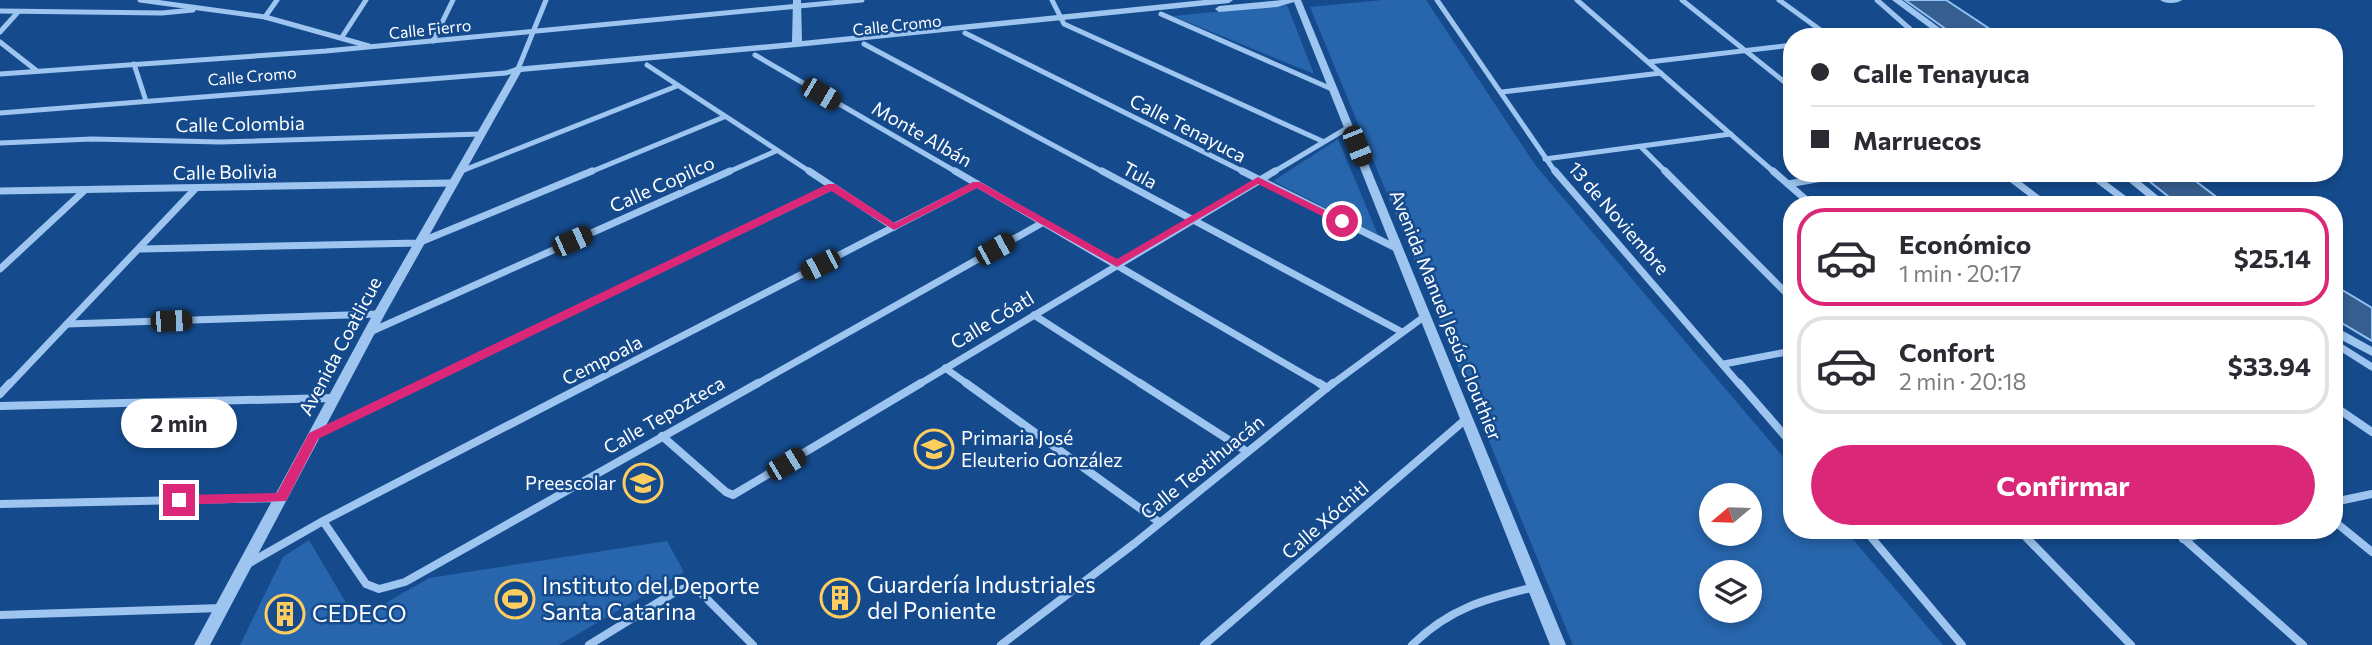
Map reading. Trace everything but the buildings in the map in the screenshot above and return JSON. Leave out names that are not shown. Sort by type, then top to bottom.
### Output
[{"type":"street","points":[[140,0],[265,17],[372,47]]},
{"type":"street","points":[[186,6],[192,0]]},
{"type":"street","points":[[265,17],[277,0]]},
{"type":"street","points":[[342,37],[366,0]]},
{"type":"street","points":[[433,41],[453,0]]},
{"type":"street","points":[[513,73],[546,0]]},
{"type":"street","name":"Calle Fierro","points":[[0,74],[372,47],[797,3],[862,0]]},
{"type":"street","points":[[1052,0],[1061,20],[1322,141]]},
{"type":"street","name":"Calle Cromo","points":[[0,113],[647,65],[965,33],[1229,0]]},
{"type":"street","name":"Calle Cromo","points":[[513,73],[1061,20],[1277,4],[1291,0]]},
{"type":"street","name":"Avenida Manuel Jesús Clouthier","points":[[1297,0],[1558,645]]},
{"type":"street","name":"13 de Noviembre","points":[[1437,0],[1545,159],[1783,433]]},
{"type":"street","points":[[1577,0],[1783,180]]},
{"type":"street","points":[[1682,0],[1783,81]]},
{"type":"street","points":[[1779,0],[1818,28]]},
{"type":"street","points":[[1877,0],[1908,28]]},
{"type":"street","points":[[1896,0],[1935,28]]},
{"type":"street","points":[[2164,0],[2178,0]]},
{"type":"street","points":[[797,3],[797,44]]},
{"type":"street","points":[[0,11],[162,13],[208,9]]},
{"type":"street","points":[[0,32],[18,12]]},
{"type":"street","points":[[1161,14],[1334,90]]},
{"type":"street","name":"Calle Tenayuca","points":[[965,33],[1398,249]]},
{"type":"street","points":[[0,41],[37,71]]},
{"type":"street","name":"Tula","points":[[864,44],[1402,331]]},
{"type":"street","points":[[1649,62],[1783,46]]},
{"type":"street","name":"Monte Albán","points":[[755,55],[1326,388]]},
{"type":"street","points":[[134,64],[146,101]]},
{"type":"street","points":[[647,65],[894,227]]},
{"type":"street","name":"Avenida Coatlicue","points":[[202,645],[333,398],[513,73]]},
{"type":"street","points":[[1502,92],[1661,74]]},
{"type":"street","points":[[455,178],[677,86]]},
{"type":"street","points":[[141,249],[418,243],[724,117]]},
{"type":"street","name":"Calle Cóatl","points":[[662,436],[733,495],[1349,127]]},
{"type":"street","name":"Calle Colombia","points":[[0,143],[92,139],[220,142],[480,134]]},
{"type":"street","points":[[1545,159],[1731,134]]},
{"type":"street","points":[[1641,147],[1783,290]]},
{"type":"street","name":"Calle Copilco","points":[[369,332],[776,151]]},
{"type":"street","name":"Calle Bolivia","points":[[0,191],[195,189],[455,178]]},
{"type":"street","points":[[1786,182],[1802,196]]},
{"type":"street","points":[[1788,184],[1799,182]]},
{"type":"street","points":[[2016,182],[2034,196]]},
{"type":"street","points":[[2101,182],[2120,196]]},
{"type":"street","points":[[2135,182],[2152,196]]},
{"type":"street","name":"Cempoala","points":[[243,567],[323,521],[977,184]]},
{"type":"street","points":[[313,436],[831,187]]},
{"type":"street","points":[[0,394],[141,249],[195,189]]},
{"type":"street","points":[[0,269],[85,190]]},
{"type":"street","name":"Calle Tepozteca","points":[[323,521],[366,584],[387,589],[420,575],[1042,223]]},
{"type":"street","points":[[67,324],[379,314]]},
{"type":"street","points":[[1034,315],[1246,451]]},
{"type":"street","name":"Calle Teotihuacán","points":[[1001,645],[1326,388],[1425,316]]},
{"type":"street","points":[[2343,335],[2372,352]]},
{"type":"street","points":[[2343,349],[2372,367]]},
{"type":"street","points":[[1724,364],[1783,353]]},
{"type":"street","points":[[945,368],[1159,522]]},
{"type":"street","points":[[0,406],[333,398]]},
{"type":"street","points":[[2343,412],[2372,432]]},
{"type":"street","name":"Calle Xóchitl","points":[[1204,645],[1466,419]]},
{"type":"street","points":[[2343,500],[2372,494]]},
{"type":"street","points":[[0,504],[281,498]]},
{"type":"street","points":[[2343,528],[2372,552]]},
{"type":"street","points":[[1873,539],[1962,645]]},
{"type":"street","points":[[2028,539],[2131,645]]},
{"type":"street","points":[[2184,539],[2303,645]]},
{"type":"street","points":[[589,645],[675,592],[688,587],[698,590],[753,645]]},
{"type":"street","points":[[1412,645],[1437,621],[1454,610],[1535,587]]},
{"type":"street","points":[[0,615],[222,608]]},
{"type":"shaded area","points":[[1383,0],[1426,0],[1536,166],[1783,456],[1783,539],[1853,539],[1943,645],[1573,645],[1310,7]]},
{"type":"shaded area","points":[[1905,0],[1946,0],[1988,28],[1944,28]]},
{"type":"shaded area","points":[[1287,5],[1314,74],[1173,16]]},
{"type":"shaded area","points":[[1338,139],[1378,235],[1273,181]]},
{"type":"shaded area","points":[[2150,182],[2197,182],[2215,196],[2168,196]]},
{"type":"shaded area","points":[[2343,290],[2372,308],[2372,341],[2343,324]]},
{"type":"shaded area","name":"Instituto del Deporte Santa Catarina","points":[[309,540],[356,620],[429,578],[667,541],[684,572],[559,645],[240,645],[283,557]]},
{"type":"place","name":"Primaria José Eleuterio González","points":[[934,449]]},
{"type":"place","name":"Preescolar","points":[[643,483]]},
{"type":"place","name":"Guardería Industriales del Poniente","points":[[840,598]]},
{"type":"place","name":"Instituto del Deporte Santa Catarina","points":[[515,599]]},
{"type":"place","name":"CEDECO","points":[[285,614]]},
{"type":"route","points":[[179,500],[281,498],[313,436],[831,187],[894,227],[977,184],[1117,264],[1258,180],[1342,221]]}]
